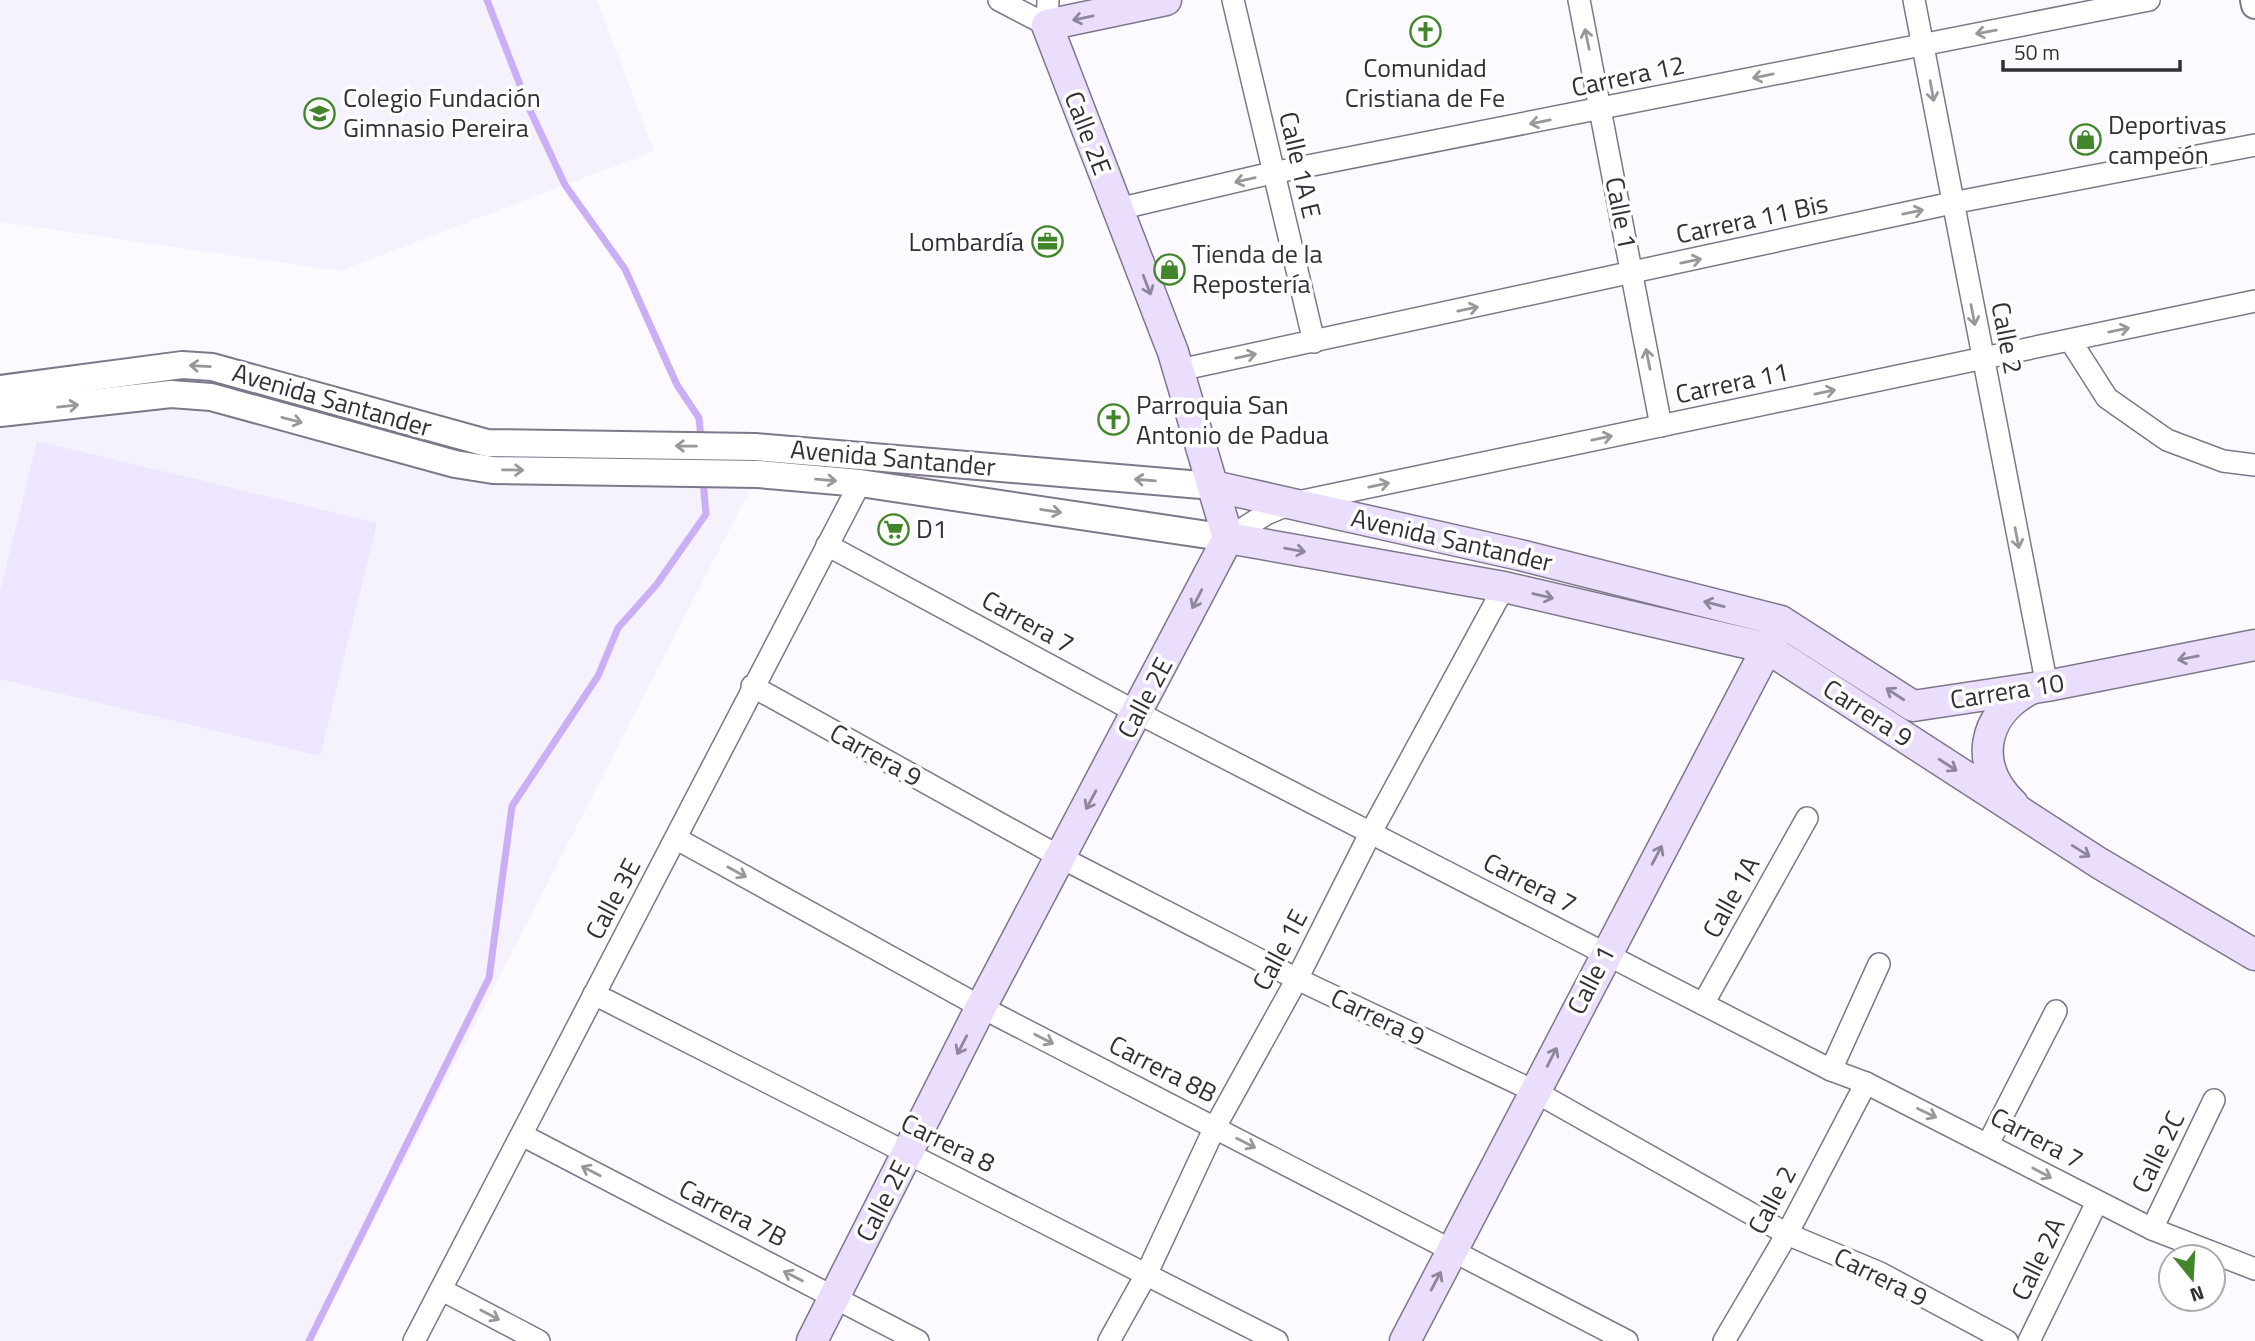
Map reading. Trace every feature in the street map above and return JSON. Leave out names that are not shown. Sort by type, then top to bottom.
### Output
[{"type":"main road","points":[[1048,13],[1166,0]]},
{"type":"main road","name":"Calle 2E","points":[[812,1341],[981,1007],[1228,538],[1179,370],[1048,13]]},
{"type":"main road","name":"Avenida Santander","points":[[1213,486],[1520,555],[1781,621]]},
{"type":"main road","name":"Avenida Santander","points":[[1228,538],[1504,587],[1767,648]]},
{"type":"main road","name":"Carrera 10","points":[[1781,621],[1913,706],[2047,686],[2255,645]]},
{"type":"main road","name":"Calle 1","points":[[1405,1341],[1605,953],[1781,621]]},
{"type":"main road","name":"Carrera 9","points":[[1767,648],[2024,815],[2255,955]]},
{"type":"main road","points":[[2024,815],[1997,783],[1986,743],[2001,711],[2014,698],[2047,686]]},
{"type":"street","points":[[999,0],[1048,13]]},
{"type":"street","name":"Calle 1A E","points":[[1233,0],[1314,342]]},
{"type":"street","name":"Calle 1","points":[[1579,0],[1661,426]]},
{"type":"street","name":"Calle 2","points":[[1914,0],[2047,686]]},
{"type":"street","name":"Carrera 12","points":[[1118,209],[1272,173],[1602,110],[1923,43],[2074,8],[2149,0]]},
{"type":"street","name":"Carrera 11 Bis","points":[[1179,370],[1952,203],[2255,145]]},
{"type":"street","name":"Carrera 11","points":[[1228,538],[1266,514],[1293,503],[2255,301]]},
{"type":"street","points":[[2070,340],[2107,398],[2167,440],[2223,461],[2255,465]]},
{"type":"street","name":"Avenida Santander","points":[[0,390],[182,365],[212,367],[487,443],[755,447],[1213,486]]},
{"type":"street","name":"Avenida Santander","points":[[0,413],[170,394],[211,397],[454,464],[480,468],[758,474],[860,483],[1228,538]]},
{"type":"street","name":"Calle 3E","points":[[414,1341],[677,839],[752,686],[860,483]]},
{"type":"street","name":"Carrera 7","points":[[827,545],[1138,713],[1831,1070],[1866,1083],[2152,1229],[2255,1269]]},
{"type":"street","name":"Calle 1E","points":[[1109,1341],[1147,1273],[1215,1127],[1297,979],[1370,834],[1504,587]]},
{"type":"street","name":"Carrera 9","points":[[752,686],[1060,857],[1297,979],[1534,1091],[1787,1234],[1880,1273],[2007,1341]]},
{"type":"street","name":"Calle 1A","points":[[1703,1004],[1807,818]]},
{"type":"street","name":"Carrera 8B","points":[[677,839],[981,1007],[1627,1341]]},
{"type":"street","points":[[1831,1070],[1879,964]]},
{"type":"street","name":"Carrera 8","points":[[594,994],[1277,1341]]},
{"type":"street","points":[[1988,1144],[2056,1011]]},
{"type":"street","name":"Calle 2","points":[[1724,1341],[1787,1234],[1866,1083]]},
{"type":"street","name":"Calle 2C","points":[[2152,1229],[2214,1100]]},
{"type":"street","name":"Carrera 7B","points":[[522,1135],[918,1341]]},
{"type":"street","name":"Calle 2A","points":[[2029,1341],[2097,1202]]},
{"type":"street","points":[[442,1290],[539,1341]]},
{"type":"shaded area","name":"Colegio Fundación Gimnasio Pereira","points":[[0,0],[597,0],[654,151],[340,271],[0,222]]},
{"type":"shaded area","points":[[171,394],[455,464],[758,474],[312,1341],[0,1341],[0,413]]},
{"type":"shaded area","points":[[37,441],[377,523],[320,756],[0,679],[0,592]]},
{"type":"waterway","points":[[487,0],[529,108],[565,185],[625,269],[677,385],[699,418],[701,440]]},
{"type":"waterway","points":[[309,1341],[489,978],[512,806],[598,676],[618,628],[657,584],[706,514],[703,480]]},
{"type":"place","name":"Comunidad Cristiana de Fe","points":[[1425,32]]},
{"type":"place","name":"Colegio Fundación Gimnasio Pereira","points":[[320,113]]},
{"type":"place","name":"Deportivas campeón","points":[[2085,140]]},
{"type":"place","name":"Lombardía","points":[[1047,242]]},
{"type":"place","name":"Tienda de la Repostería","points":[[1169,269]]},
{"type":"place","name":"Parroquia San Antonio de Padua","points":[[1113,420]]},
{"type":"place","name":"D1","points":[[893,529]]}]
